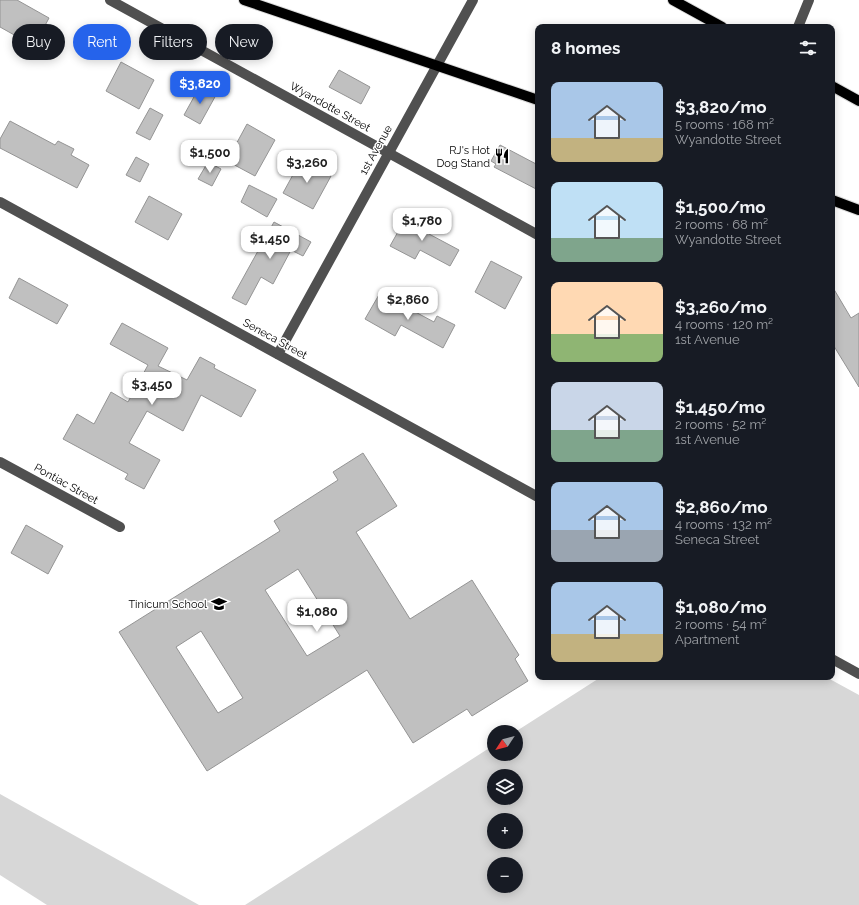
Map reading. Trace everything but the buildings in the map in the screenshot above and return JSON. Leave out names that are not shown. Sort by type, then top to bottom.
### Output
[{"type":"main road","points":[[244,0],[535,99]]},
{"type":"main road","points":[[673,0],[717,24]]},
{"type":"main road","points":[[835,88],[859,101]]},
{"type":"main road","points":[[835,201],[859,210]]},
{"type":"street","name":"Wyandotte Street","points":[[110,0],[535,233]]},
{"type":"street","name":"1st Avenue","points":[[278,354],[473,0]]},
{"type":"street","points":[[799,24],[809,0]]},
{"type":"street","name":"Seneca Street","points":[[0,202],[535,496]]},
{"type":"street","name":"Pontiac Street","points":[[0,462],[120,527]]},
{"type":"street","points":[[835,661],[859,674]]},
{"type":"shaded area","points":[[596,680],[832,680],[859,695],[859,905],[245,905],[487,749],[487,761],[523,761],[523,727]]},
{"type":"shaded area","points":[[0,794],[199,905],[47,905],[0,875]]},
{"type":"place","name":"RJ's Hot Dog Stand","points":[[502,156]]},
{"type":"place","name":"Tinicum School","points":[[219,604]]}]
